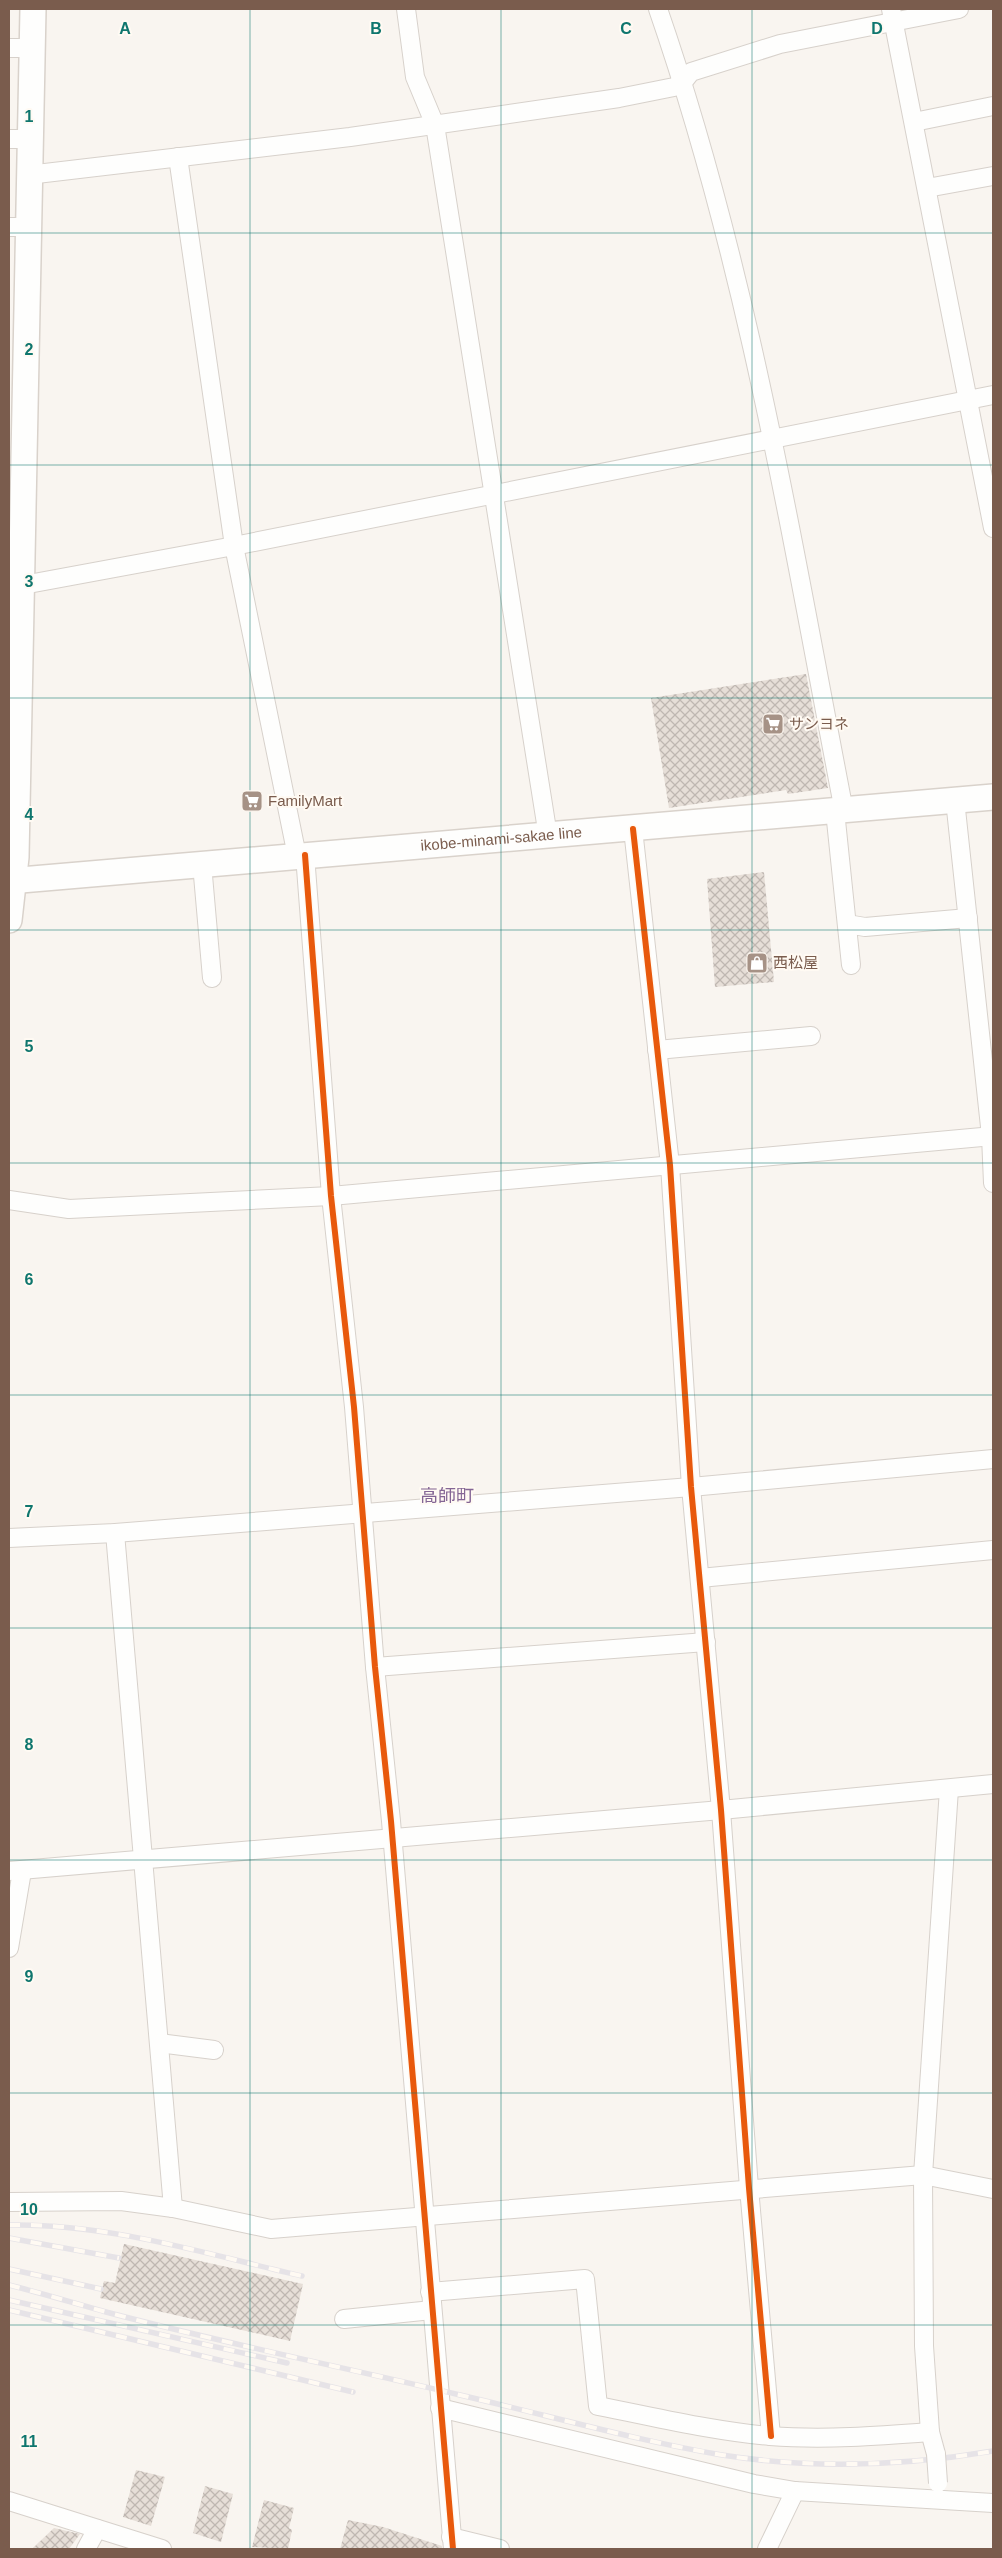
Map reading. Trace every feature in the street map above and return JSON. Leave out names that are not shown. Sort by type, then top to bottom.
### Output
[{"type":"main road","points":[[9,920],[22,585],[16,473],[18,227],[28,174],[19,139],[20,48],[32,9]]},
{"type":"main road","name":"ikobe-minami-sakae line","points":[[12,881],[993,797]]},
{"type":"street","points":[[406,9],[415,77],[435,125],[492,495],[548,836]]},
{"type":"street","points":[[658,9],[683,82],[756,360],[772,439],[839,811],[851,965]]},
{"type":"street","points":[[28,174],[435,125],[619,98],[674,86],[683,82],[691,72],[780,44],[893,15],[959,9]]},
{"type":"street","points":[[893,15],[993,528]]},
{"type":"street","points":[[914,122],[993,106]]},
{"type":"street","points":[[178,157],[234,546],[301,855],[331,1196],[363,1513],[452,2543],[500,2549]]},
{"type":"street","points":[[927,188],[993,176]]},
{"type":"street","points":[[22,585],[234,546],[993,395]]},
{"type":"street","points":[[955,800],[992,1136],[993,1182]]},
{"type":"street","points":[[633,829],[670,1165],[692,1487],[721,1810],[749,2188],[771,2436]]},
{"type":"street","points":[[202,864],[212,978]]},
{"type":"street","points":[[847,924],[865,928],[968,918]]},
{"type":"street","points":[[657,1050],[811,1036]]},
{"type":"street","points":[[9,1200],[69,1209],[331,1196],[992,1136]]},
{"type":"street","points":[[9,1538],[114,1533],[692,1487],[993,1459]]},
{"type":"street","points":[[114,1533],[173,2208]]},
{"type":"street","points":[[700,1578],[993,1550]]},
{"type":"street","points":[[375,1667],[706,1642]]},
{"type":"street","points":[[9,1948],[15,1871],[143,1858],[721,1810],[993,1784]]},
{"type":"street","points":[[939,2491],[934,2440],[930,2432],[924,2346],[923,2175],[949,1788]]},
{"type":"street","points":[[159,2043],[214,2050]]},
{"type":"street","points":[[9,2202],[121,2201],[173,2208],[271,2229],[923,2175],[993,2189]]},
{"type":"street","points":[[430,2292],[585,2279],[598,2406],[724,2431],[771,2436],[831,2436],[930,2432]]},
{"type":"street","points":[[344,2319],[432,2310]]},
{"type":"street","points":[[440,2408],[708,2474],[795,2491],[939,2491],[993,2503]]},
{"type":"street","points":[[767,2549],[795,2491]]},
{"type":"street","points":[[9,2501],[162,2549]]},
{"type":"street","points":[[86,2549],[98,2529]]},
{"type":"building","points":[[806,674],[828,788],[788,794],[786,790],[669,808],[651,698]]},
{"type":"building","points":[[764,872],[774,982],[715,987],[707,879]]},
{"type":"building","points":[[124,2244],[303,2284],[290,2341],[100,2298],[104,2281],[115,2283]]},
{"type":"building","points":[[136,2470],[165,2477],[151,2526],[123,2517]]},
{"type":"building","points":[[205,2486],[233,2494],[221,2542],[193,2533]]},
{"type":"building","points":[[264,2500],[294,2508],[289,2528],[292,2530],[288,2549],[252,2547]]},
{"type":"building","points":[[348,2520],[383,2527],[442,2546],[441,2549],[340,2549]]},
{"type":"building","points":[[54,2528],[80,2534],[69,2549],[32,2549]]},
{"type":"railway","points":[[9,2225],[46,2226],[120,2234],[302,2276]]},
{"type":"railway","points":[[9,2238],[119,2258]]},
{"type":"railway","points":[[9,2269],[101,2289]]},
{"type":"railway","points":[[9,2285],[194,2334],[460,2395],[623,2435],[722,2455],[789,2462],[858,2464],[926,2460],[993,2451]]},
{"type":"railway","points":[[9,2300],[287,2363]]},
{"type":"railway","points":[[9,2310],[353,2392]]},
{"type":"cycle path","points":[[633,829],[670,1165],[691,1487],[721,1810],[749,2188],[771,2436]]},
{"type":"cycle path","points":[[305,855],[331,1196],[354,1407],[375,1667],[391,1821],[453,2549]]},
{"type":"place","name":"サンヨネ","points":[[773,724]]},
{"type":"place","name":"FamilyMart","points":[[252,801]]},
{"type":"place","name":"西松屋","points":[[757,963]]},
{"type":"district","name":"高師町","points":[[447,1496]]}]
